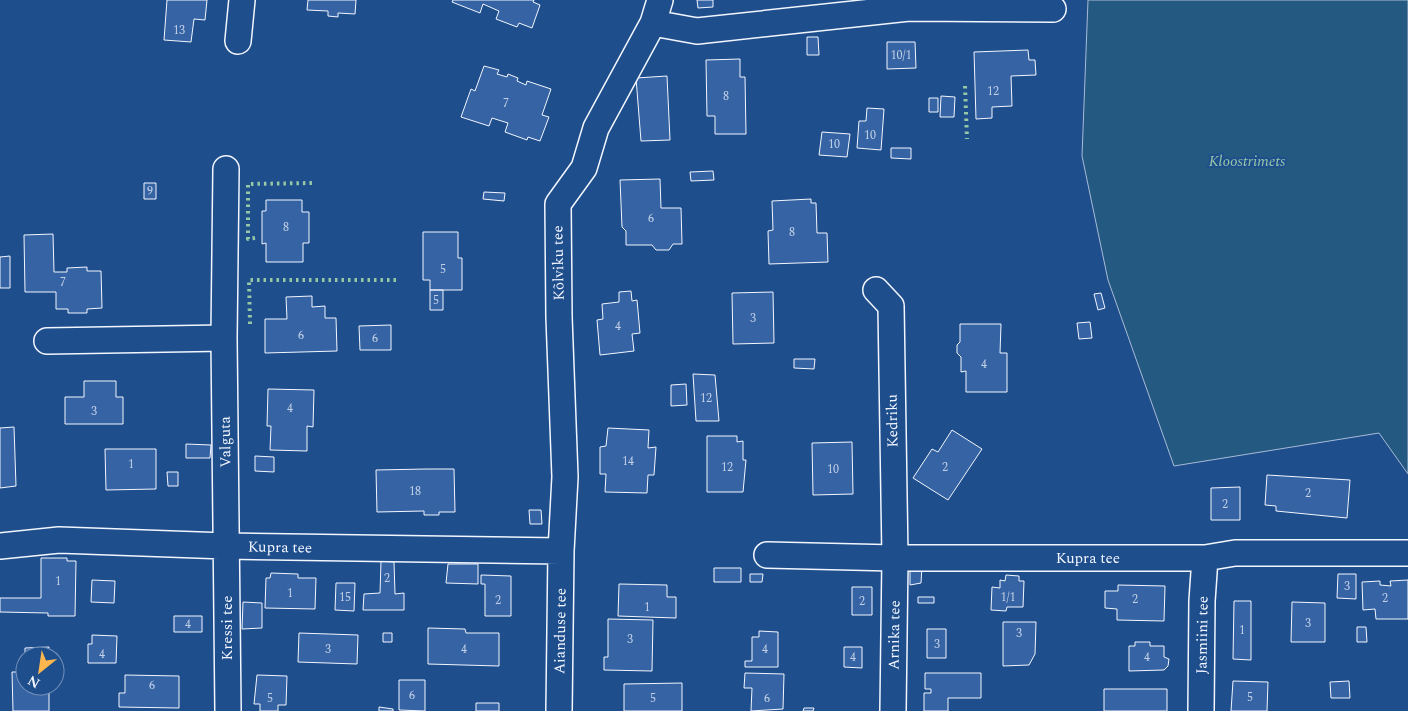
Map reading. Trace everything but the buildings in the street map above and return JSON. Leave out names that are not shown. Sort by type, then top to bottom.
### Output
[{"type":"street","points":[[238,41],[242,0]]},
{"type":"street","points":[[657,11],[697,31],[909,8],[1053,9]]},
{"type":"street","name":"Kõlviku tee","points":[[561,551],[565,477],[559,316],[558,204],[584,168],[596,128],[657,11]]},
{"type":"street","name":"Valguta","points":[[226,170],[224,338],[226,546]]},
{"type":"street","name":"Kedriku","points":[[876,290],[891,306],[895,558]]},
{"type":"street","points":[[47,341],[224,338]]},
{"type":"street","name":"Kupra tee","points":[[0,546],[59,540],[226,546],[561,551]]},
{"type":"street","name":"Kressi tee","points":[[226,546],[228,711]]},
{"type":"street","name":"Aianduse tee","points":[[559,711],[561,551]]},
{"type":"street","name":"Kupra tee","points":[[767,556],[1205,558],[1234,553],[1408,553]]},
{"type":"street","name":"Arnika tee","points":[[893,711],[895,558]]},
{"type":"street","name":"Jasmiini tee","points":[[1201,711],[1202,601],[1205,558]]},
{"type":"green space","name":"Kloostrimets","points":[[1088,0],[1408,0],[1408,474],[1379,433],[1174,466],[1108,280],[1082,156]]},
{"type":"hedge","points":[[965,86],[967,139]]},
{"type":"hedge","points":[[255,238],[248,239],[248,184],[312,183]]},
{"type":"hedge","points":[[250,324],[249,280],[399,280]]}]
